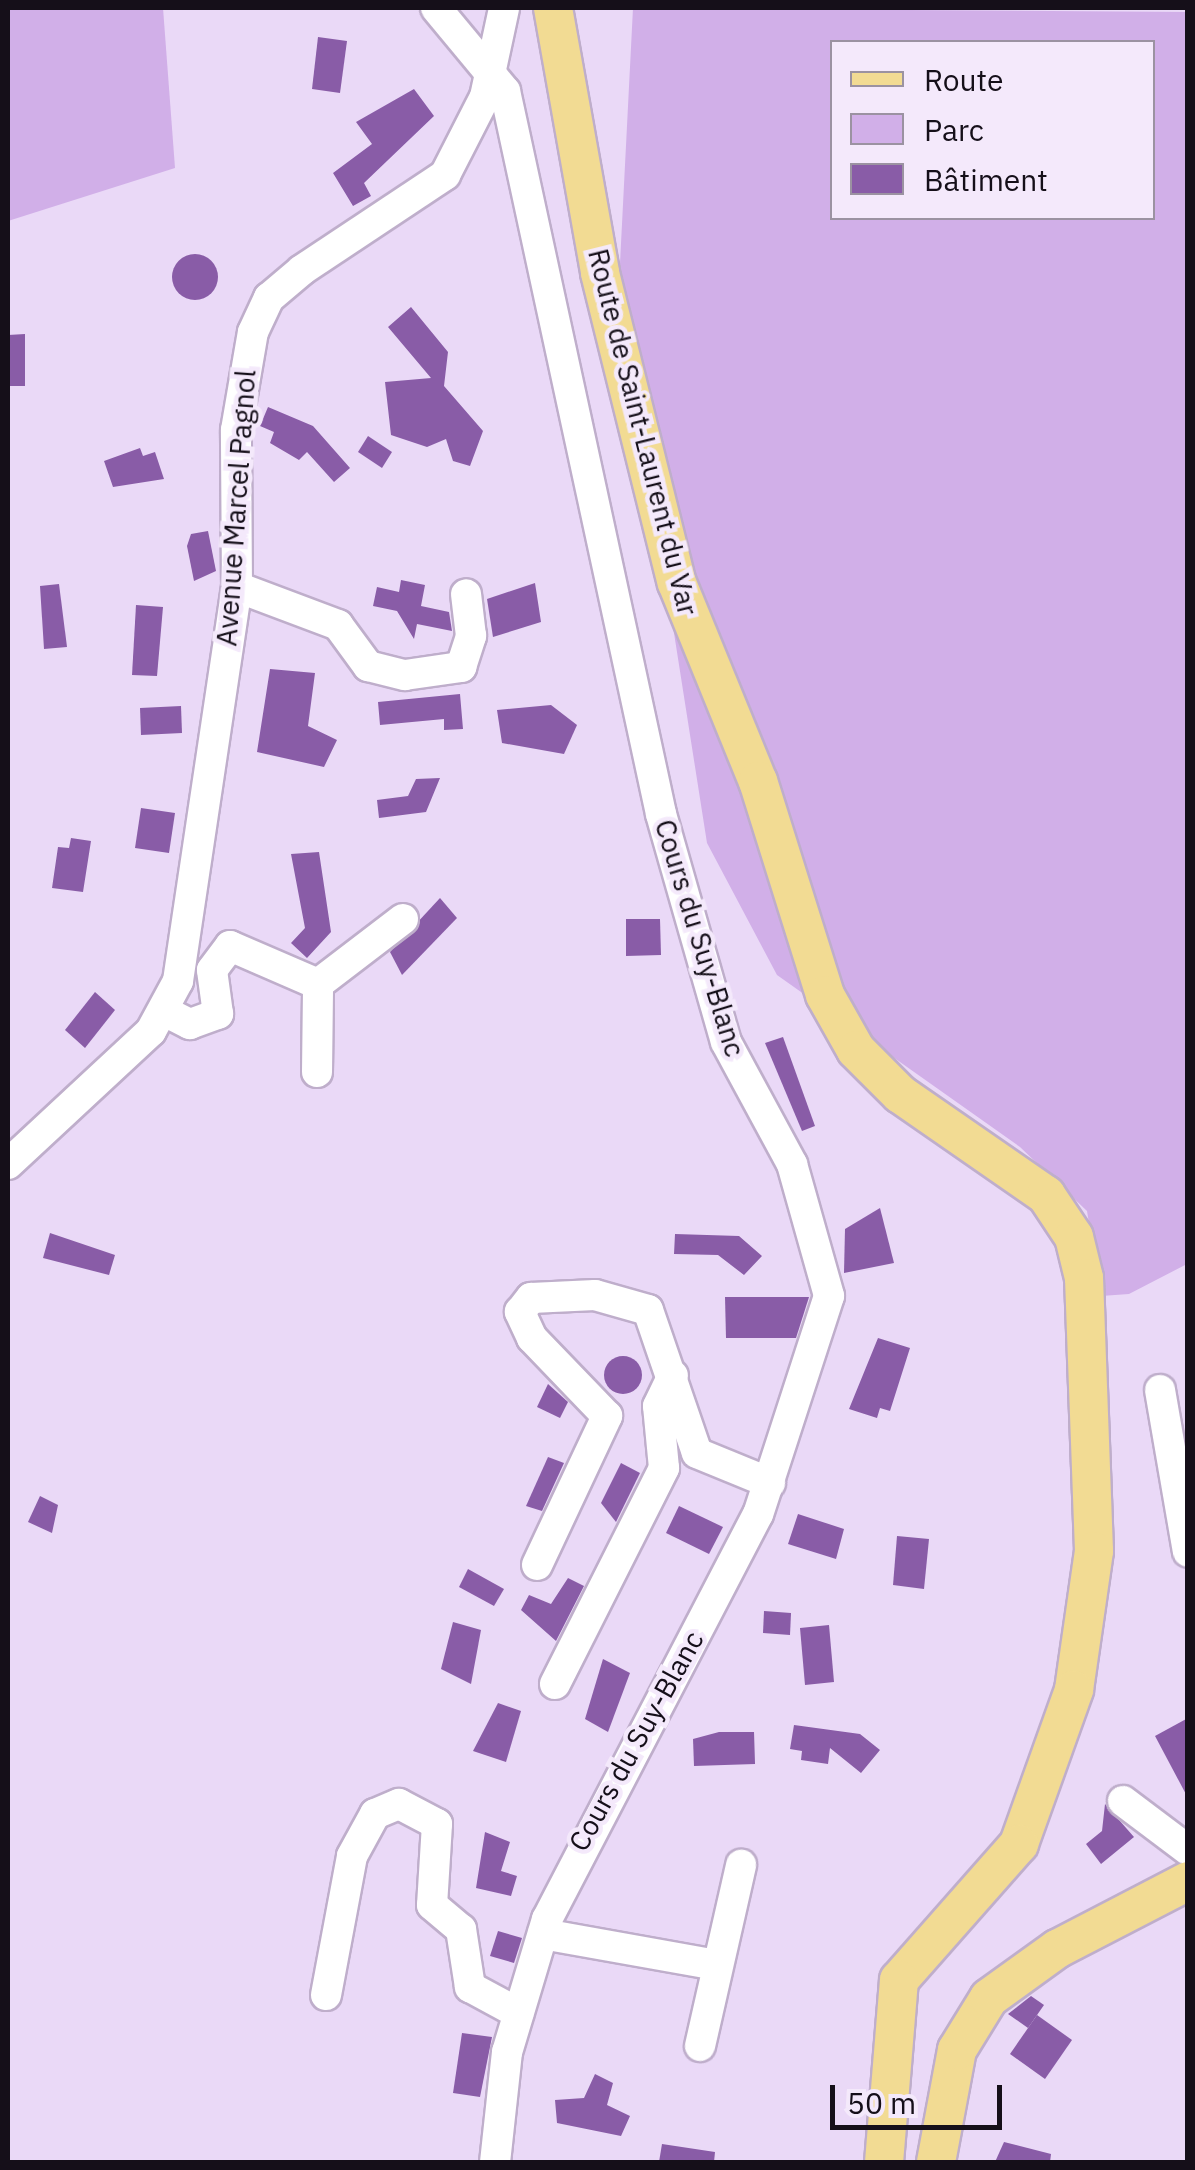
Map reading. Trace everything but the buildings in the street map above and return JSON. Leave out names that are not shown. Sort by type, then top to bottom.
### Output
[{"type":"main road","name":"Route de Saint-Laurent du Var","points":[[553,8],[600,273],[677,582],[758,780],[817,978],[884,1079],[1046,1195],[1068,1225],[1084,1278],[1094,1551],[1074,1690],[1019,1844],[899,1980],[884,2162]]},
{"type":"main road","points":[[936,2162],[957,2050],[989,1998],[1057,1949],[1188,1881]]},
{"type":"street","points":[[436,8],[463,47],[492,65]]},
{"type":"street","name":"Avenue Marcel Pagnol","points":[[8,1164],[164,1011],[192,920],[236,587],[242,369],[269,298],[445,175],[492,65],[504,8]]},
{"type":"street","name":"Cours du Suy-Blanc","points":[[492,65],[540,239],[667,833],[726,1042],[792,1164],[830,1296],[770,1483],[568,1864],[518,2013],[495,2162]]},
{"type":"street","points":[[236,587],[338,625],[368,666],[405,674],[460,667],[471,636],[466,594]]},
{"type":"street","points":[[318,984],[403,920]]},
{"type":"street","points":[[164,1011],[190,1024],[218,1014],[212,970],[230,946],[318,984]]},
{"type":"street","points":[[317,1072],[318,984]]},
{"type":"street","points":[[536,1565],[607,1416],[532,1338],[520,1312],[532,1298],[557,1295],[629,1301],[648,1310],[697,1453],[770,1483]]},
{"type":"street","points":[[555,1684],[664,1468],[658,1406],[672,1376]]},
{"type":"street","points":[[1160,1390],[1188,1552]]},
{"type":"street","points":[[1122,1801],[1188,1850]]},
{"type":"street","points":[[326,1995],[352,1856],[375,1814],[399,1804],[436,1824],[432,1905],[461,1929],[470,1987],[518,2013]]},
{"type":"street","points":[[700,2046],[741,1865]]},
{"type":"street","points":[[542,1934],[717,1965]]},
{"type":"green space","points":[[8,8],[163,8],[175,168],[8,221]]},
{"type":"green space","points":[[633,8],[1188,12],[1187,1264],[1129,1294],[1101,1296],[1087,1211],[1020,1147],[777,975],[707,843],[619,283]]}]
